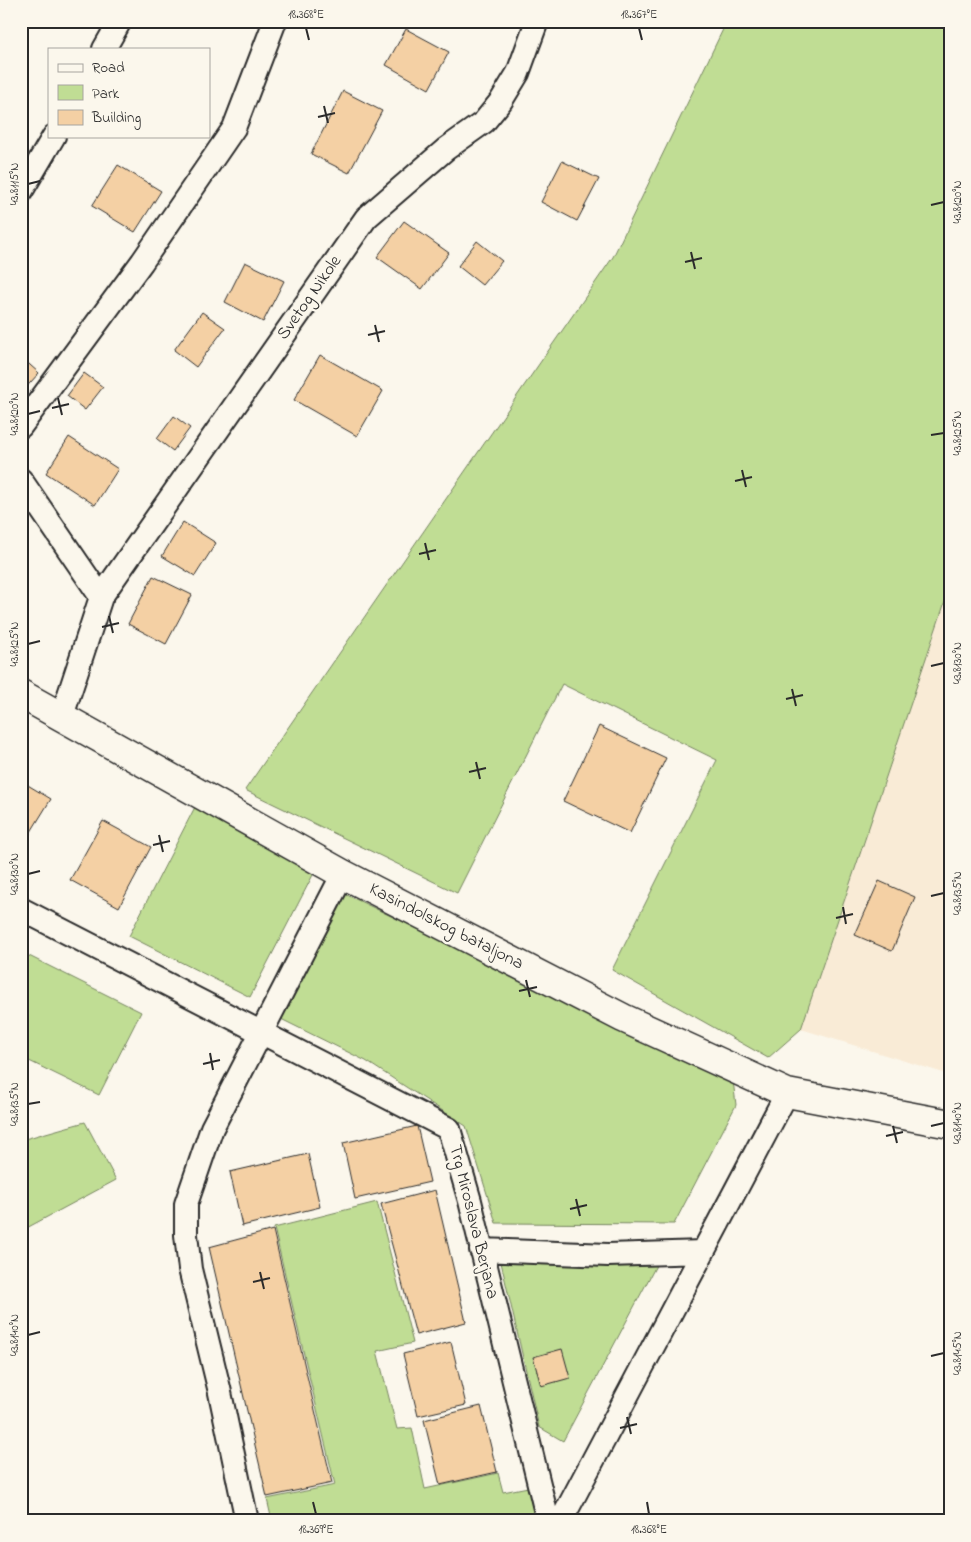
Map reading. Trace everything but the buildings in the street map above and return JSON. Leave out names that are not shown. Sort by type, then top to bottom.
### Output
[{"type":"street","points":[[105,48],[120,21]]},
{"type":"street","points":[[21,426],[142,262],[234,128],[275,21]]},
{"type":"street","name":"Svetog Nikole","points":[[62,716],[101,597],[366,218],[446,149],[484,122],[502,101],[518,73],[537,21]]},
{"type":"street","points":[[21,192],[53,138]]},
{"type":"street","points":[[21,480],[101,597]]},
{"type":"street","name":"Kasindolskog bataljona","points":[[21,694],[343,874],[623,1018],[787,1093],[950,1124]]},
{"type":"street","points":[[247,1521],[219,1388],[190,1269],[186,1235],[186,1204],[212,1128],[260,1031],[343,874]]},
{"type":"street","name":"Trg Miroslava Berjana","points":[[21,909],[449,1129],[470,1202],[548,1521]]},
{"type":"street","points":[[561,1521],[787,1093]]},
{"type":"street","points":[[481,1250],[608,1255],[703,1252]]},
{"type":"shaded area","points":[[950,587],[950,1075],[801,1029]]},
{"type":"green space","points":[[727,21],[950,21],[950,587],[801,1029],[768,1058],[612,970],[717,760],[562,684],[457,893],[245,790],[613,257]]},
{"type":"green space","points":[[195,807],[316,869],[250,997],[129,936]]},
{"type":"green space","points":[[345,894],[733,1080],[736,1105],[674,1224],[496,1223],[466,1126],[366,1061],[281,1019]]},
{"type":"green space","points":[[21,952],[141,1012],[99,1095],[21,1057]]},
{"type":"green space","points":[[85,1122],[116,1180],[21,1231],[21,1140]]},
{"type":"green space","points":[[377,1202],[413,1343],[377,1351],[397,1429],[412,1428],[425,1489],[498,1473],[503,1492],[528,1487],[536,1521],[272,1521],[267,1499],[335,1485],[274,1228]]},
{"type":"green space","points":[[661,1256],[563,1441],[539,1427],[500,1258]]}]
